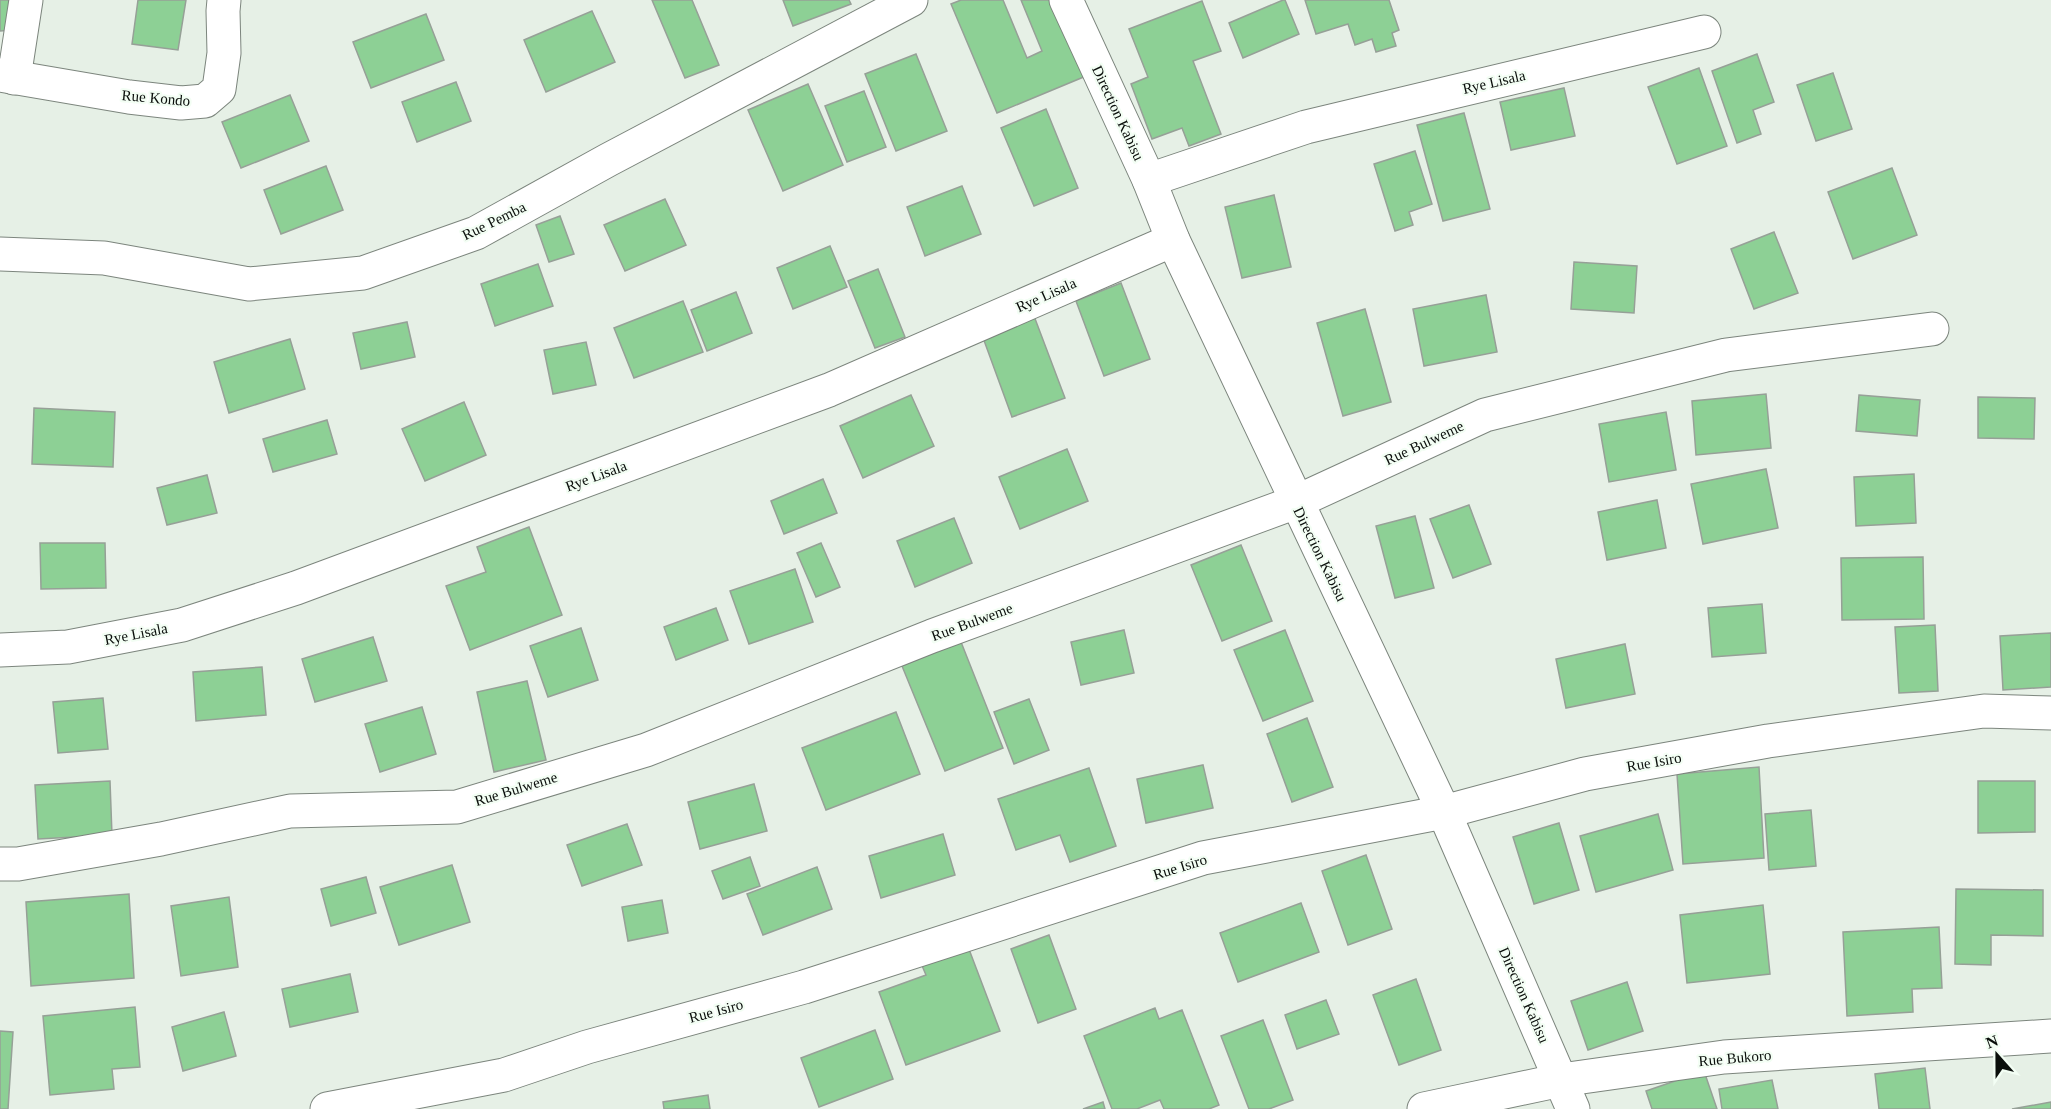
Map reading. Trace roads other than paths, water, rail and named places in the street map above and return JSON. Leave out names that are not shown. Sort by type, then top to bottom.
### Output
[{"type":"street","points":[[7,76],[26,0]]},
{"type":"street","name":"Rue Kondo","points":[[7,76],[129,97],[181,103],[205,101],[219,89],[224,53],[224,0]]},
{"type":"street","name":"Rue Pemba","points":[[0,254],[104,258],[249,284],[363,273],[477,233],[608,160],[911,0]]},
{"type":"street","name":"Direction Kabisu","points":[[1066,0],[1149,180],[1173,240],[1444,812],[1567,1094]]},
{"type":"street","name":"Rye Lisala","points":[[1149,180],[1306,127],[1704,32]]},
{"type":"street","name":"Rye Lisala","points":[[0,650],[68,647],[182,625],[296,588],[829,390],[1173,240]]},
{"type":"street","name":"Rue Bulweme","points":[[0,864],[18,864],[160,839],[290,811],[457,807],[646,750],[932,636],[1296,502],[1485,415],[1726,355],[1932,329]]},
{"type":"street","name":"Rue Isiro","points":[[327,1109],[504,1075],[587,1047],[804,987],[1203,858],[1444,812],[1585,774],[1768,741],[1984,711],[2051,714]]},
{"type":"street","name":"Rue Bukoro","points":[[1424,1109],[1567,1094],[1724,1057],[2051,1036]]}]
